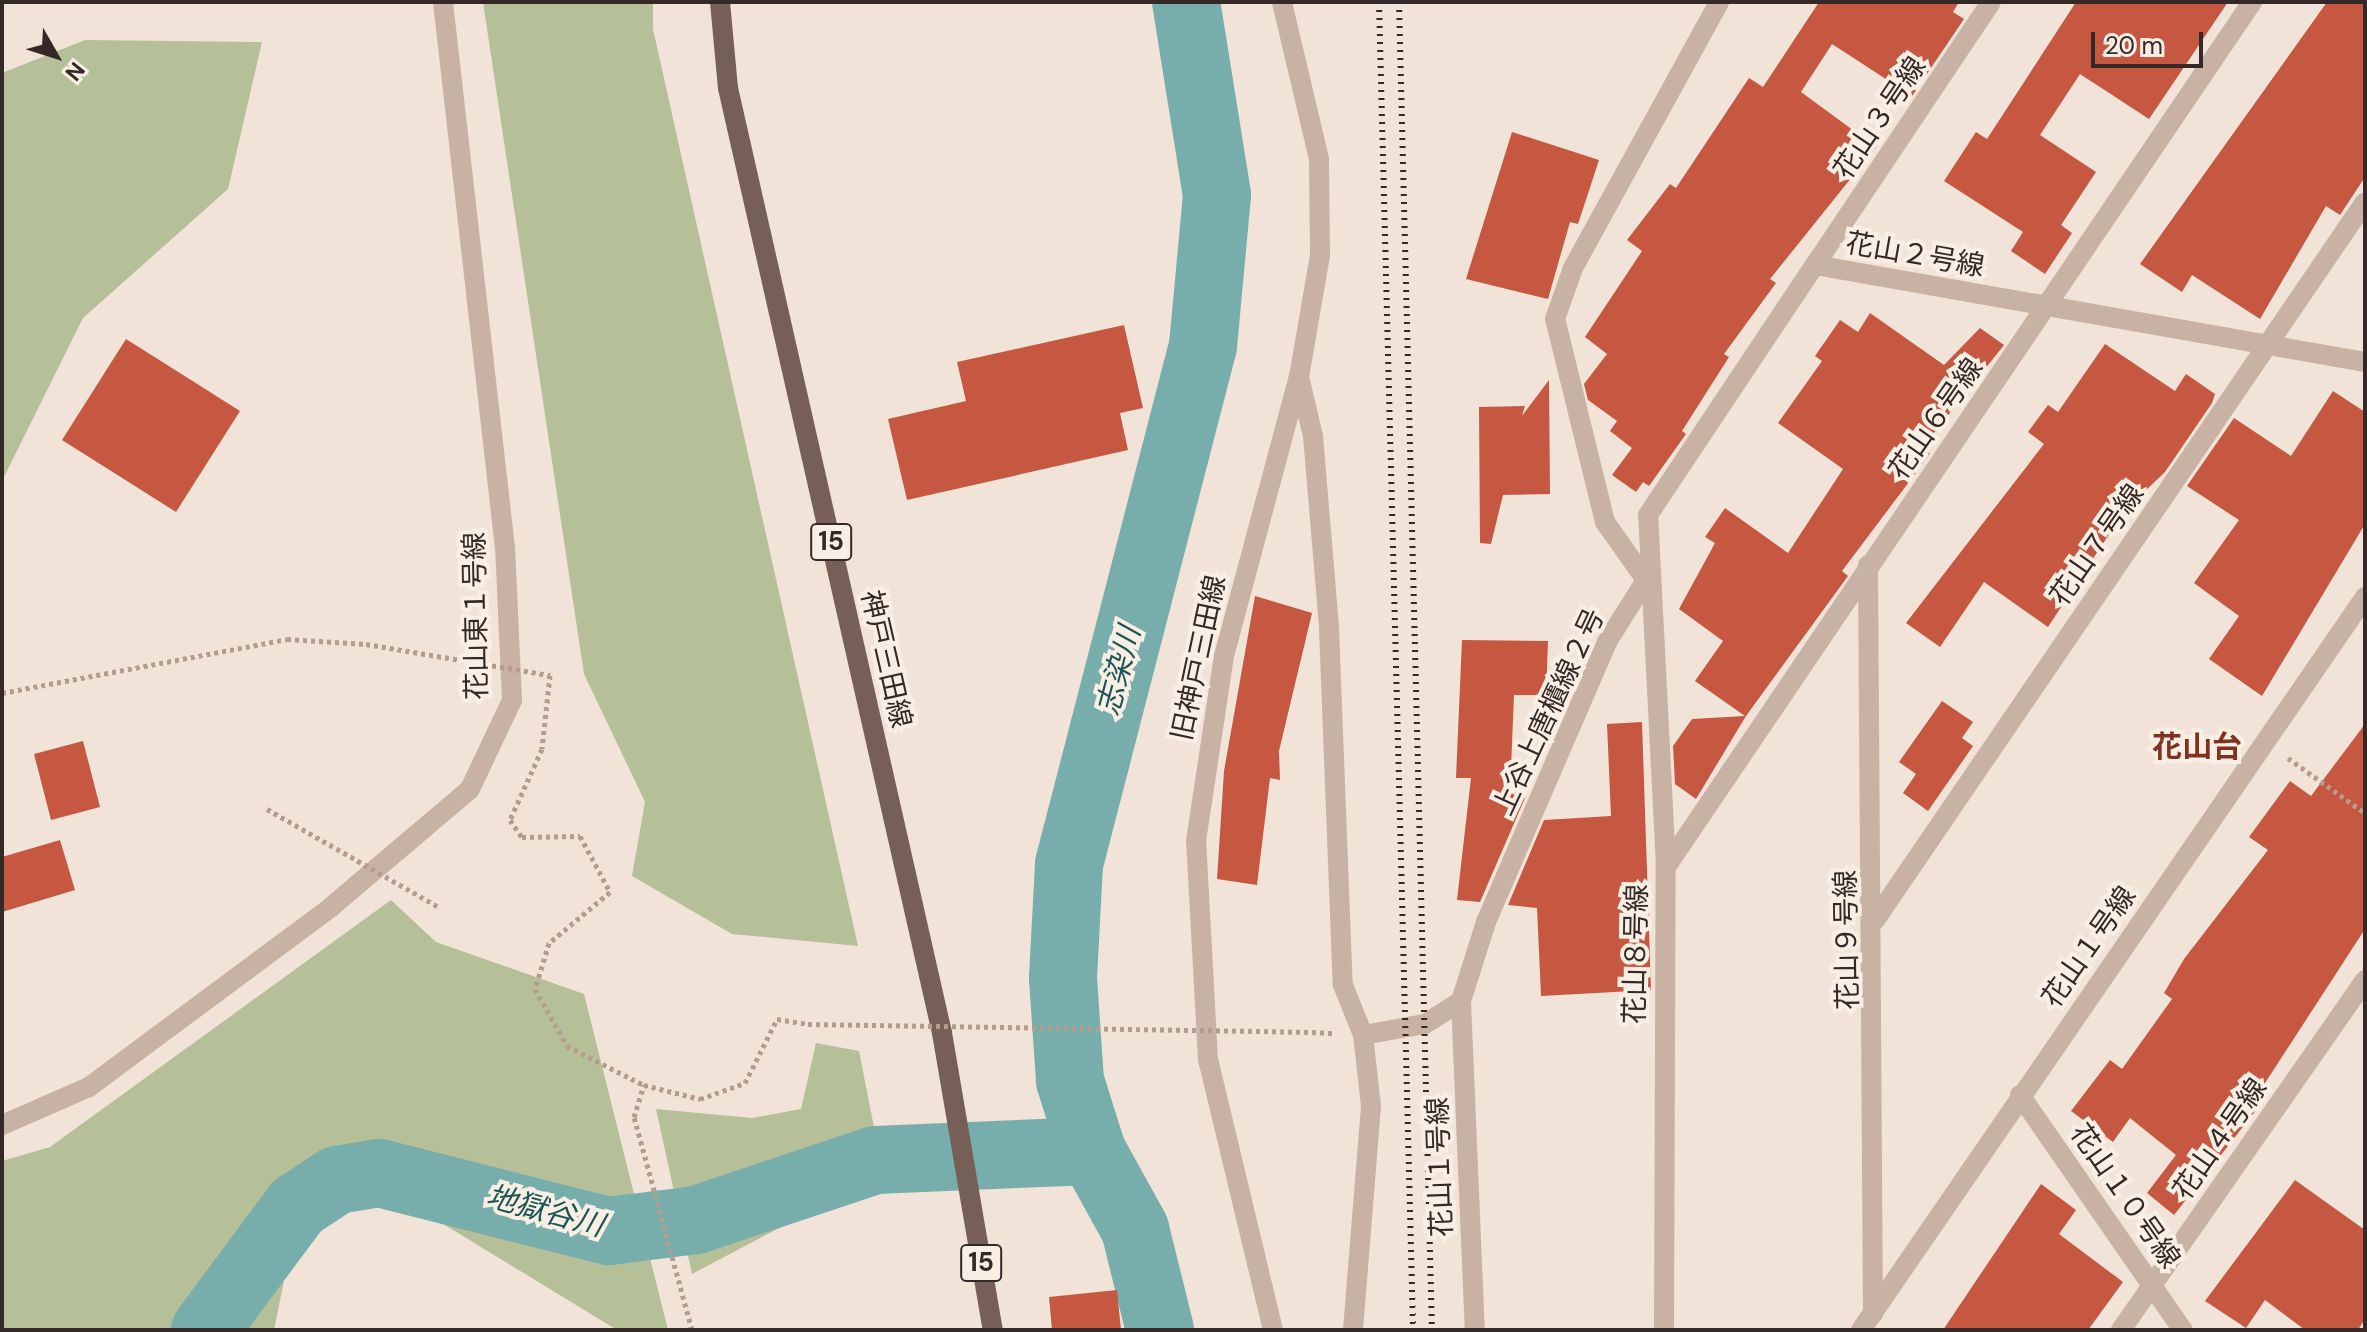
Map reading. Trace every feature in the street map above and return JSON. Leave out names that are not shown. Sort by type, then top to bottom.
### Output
[{"type":"main road","name":"神戸三田線","points":[[720,2],[728,88],[950,1080],[993,1330]]},
{"type":"street","name":"花山東１号線","points":[[2,1125],[89,1087],[331,907],[470,789],[512,700],[505,548],[443,2]]},
{"type":"street","name":"旧神戸三田線","points":[[1273,1330],[1208,1060],[1196,841],[1224,656],[1299,377],[1323,207],[1312,113],[1282,2]]},
{"type":"street","points":[[1646,580],[1605,522],[1555,319],[1587,241],[1719,2]]},
{"type":"street","name":"花山３号線","points":[[1815,265],[1991,2]]},
{"type":"street","name":"花山６号線","points":[[1666,867],[1868,565],[2049,307],[2252,2]]},
{"type":"street","name":"花山７号線","points":[[1875,920],[2365,202]]},
{"type":"street","name":"花山２号線","points":[[1646,580],[1648,515],[1815,265],[2049,307],[2271,342],[2365,362]]},
{"type":"street","points":[[1299,377],[1313,436],[1329,628],[1343,985],[1363,1035],[1371,1106],[1353,1330]]},
{"type":"street","name":"花山９号線","points":[[1867,1322],[1875,920],[1868,565]]},
{"type":"street","name":"花山８号線","points":[[1646,580],[1666,867],[1664,1330]]},
{"type":"street","name":"上谷上唐櫃線２号","points":[[1461,1001],[1481,936],[1607,642],[1646,580]]},
{"type":"street","name":"花山１号線","points":[[1867,1322],[2020,1095],[2365,597]]},
{"type":"street","name":"花山４号線","points":[[2121,1330],[2365,980]]},
{"type":"street","points":[[1363,1035],[1425,1024],[1461,1001]]},
{"type":"street","name":"花山１号線","points":[[1461,1001],[1475,1330]]},
{"type":"street","name":"花山１０号線","points":[[2020,1095],[2183,1330]]},
{"type":"path","points":[[2,693],[287,639],[366,644],[550,675],[542,749],[510,820],[522,837],[580,836],[610,892],[549,943],[535,989],[567,1046],[644,1085],[700,1099],[745,1083],[777,1019],[808,1024],[1312,1032]]},
{"type":"path","points":[[2265,741],[2365,813]]},
{"type":"path","points":[[267,809],[439,907]]},
{"type":"path","points":[[644,1085],[634,1117],[692,1330]]},
{"type":"green space","points":[[483,2],[653,2],[653,29],[858,946],[732,934],[632,876],[645,802],[584,674]]},
{"type":"green space","points":[[85,40],[262,42],[228,189],[83,318],[2,481],[2,73]]},
{"type":"green space","points":[[391,900],[436,942],[584,994],[668,1330],[617,1330],[422,1211],[359,1197],[288,1261],[274,1330],[2,1330],[2,1161],[50,1147]]},
{"type":"green space","points":[[816,1043],[859,1051],[883,1173],[692,1274],[656,1109],[752,1118],[801,1109]]},
{"type":"building","points":[[1819,2],[1959,2],[1953,12],[1964,19],[1912,96],[1832,44],[1801,92],[1876,147],[1770,279],[1776,283],[1724,354],[1729,357],[1682,431],[1686,434],[1649,486],[1643,482],[1636,492],[1612,475],[1632,448],[1610,431],[1617,421],[1588,400],[1584,384],[1607,354],[1585,337],[1642,251],[1627,240],[1670,184],[1676,188],[1749,78],[1763,87]]},
{"type":"building","points":[[2076,2],[2228,2],[2149,119],[2080,74],[2040,135],[2096,172],[2061,225],[2072,233],[2045,274],[2011,251],[2023,232],[1944,181],[1976,132],[1987,139]]},
{"type":"building","points":[[2327,2],[2365,2],[2365,177],[2340,215],[2326,206],[2260,319],[2192,275],[2182,292],[2140,264]]},
{"type":"building","points":[[1512,132],[1599,160],[1578,224],[1570,222],[1548,299],[1466,279]]},
{"type":"building","points":[[1870,313],[1944,365],[1980,328],[2004,345],[1922,448],[1930,454],[1842,571],[1848,576],[1746,716],[1696,799],[1675,784],[1673,746],[1692,719],[1745,716],[1695,681],[1723,641],[1679,609],[1715,543],[1705,537],[1725,508],[1788,553],[1843,469],[1778,423],[1822,361],[1815,356],[1840,320],[1858,332]]},
{"type":"building","points":[[1124,325],[1143,408],[1120,413],[1128,450],[907,500],[888,419],[966,401],[957,362]]},
{"type":"building","points":[[126,339],[240,411],[176,512],[62,440]]},
{"type":"building","points":[[2105,344],[2175,391],[2186,374],[2215,394],[2212,403],[2165,472],[2125,510],[2048,627],[1984,582],[1940,647],[1906,623],[2044,444],[2028,432],[2048,405],[2058,412]]},
{"type":"building","points":[[1549,380],[1550,494],[1503,495],[1491,544],[1480,543],[1479,407],[1525,406],[1522,416]]},
{"type":"building","points":[[2333,391],[2365,412],[2365,524],[2262,696],[2209,659],[2239,616],[2194,583],[2239,520],[2187,486],[2234,418],[2291,456]]},
{"type":"building","points":[[1255,596],[1312,613],[1279,751],[1280,780],[1270,778],[1257,885],[1217,879],[1224,771]]},
{"type":"building","points":[[1462,640],[1548,641],[1546,695],[1514,695],[1510,793],[1525,798],[1480,902],[1457,900],[1471,778],[1456,778]]},
{"type":"building","points":[[1942,701],[1973,722],[1962,738],[1973,746],[1928,811],[1903,793],[1916,774],[1899,762]]},
{"type":"building","points":[[1642,722],[1651,990],[1541,996],[1537,908],[1508,905],[1544,820],[1611,816],[1607,724]]},
{"type":"building","points":[[2365,724],[2365,929],[2254,1100],[2260,1105],[2174,1215],[2147,1193],[2176,1155],[2130,1118],[2113,1142],[2071,1111],[2110,1060],[2122,1069],[2172,999],[2164,993],[2184,959],[2268,850],[2249,837],[2290,781],[2311,796]]},
{"type":"building","points":[[83,741],[100,807],[51,820],[34,754]]},
{"type":"building","points":[[60,840],[75,890],[2,912],[2,857]]},
{"type":"building","points":[[2295,1180],[2365,1230],[2365,1319],[2358,1330],[2305,1330],[2265,1300],[2246,1328],[2205,1301]]},
{"type":"building","points":[[2041,1184],[2076,1210],[2059,1234],[2123,1282],[2088,1330],[1943,1330]]},
{"type":"building","points":[[1117,1290],[1121,1330],[1052,1330],[1049,1297]]},
{"type":"waterway","name":"志染川","points":[[1160,1330],[1135,1229],[1092,1151],[1070,1081],[1063,978],[1069,864],[1203,346],[1217,195],[1186,2]]},
{"type":"waterway","name":"地獄谷川","points":[[205,1330],[297,1206],[337,1180],[379,1173],[609,1231],[696,1220],[875,1160],[1092,1151]]},
{"type":"railway","points":[[1379,2],[1413,1330]]},
{"type":"railway","points":[[1399,2],[1432,1330]]},
{"type":"district","name":"花山台","points":[[2197,747]]}]
